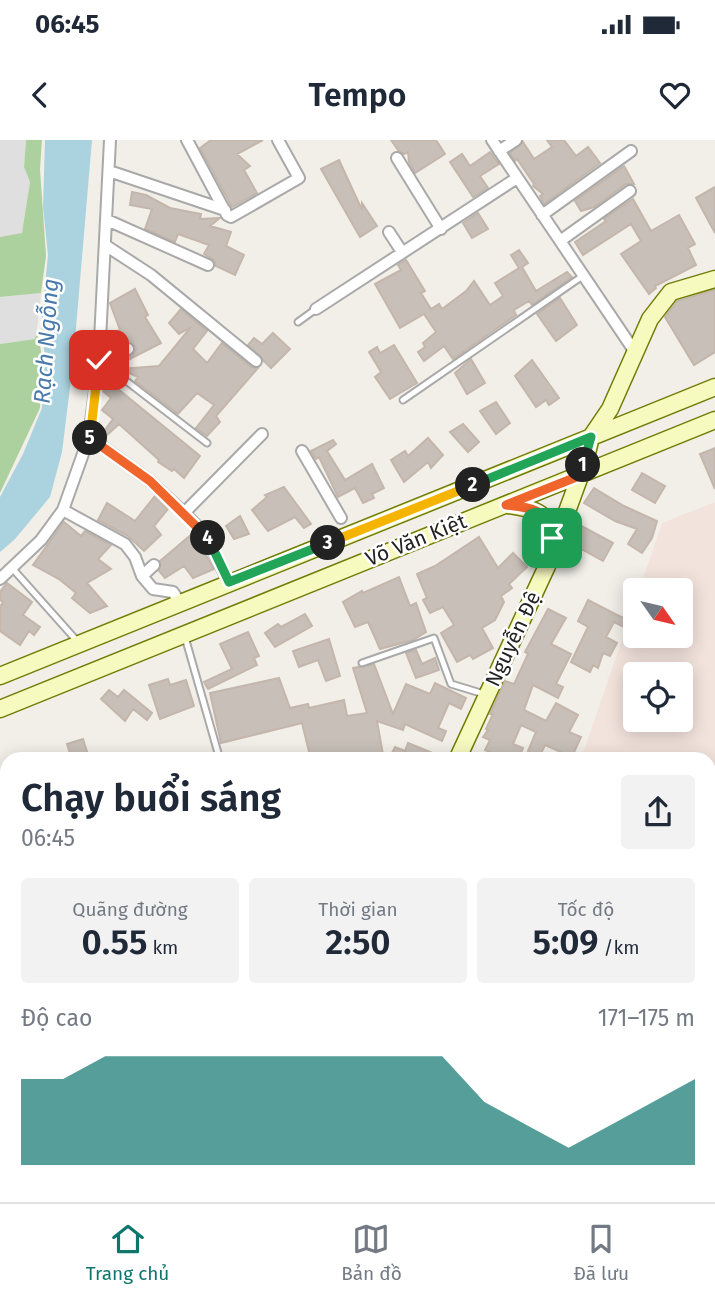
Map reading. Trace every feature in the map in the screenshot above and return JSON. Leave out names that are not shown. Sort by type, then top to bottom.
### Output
[{"type":"main road","name":"Nguyễn Đệ","points":[[461,752],[547,566],[591,437],[610,409],[650,319],[671,292],[715,279]]},
{"type":"main road","name":"Võ Văn Kiệt","points":[[0,676],[715,387]]},
{"type":"main road","name":"Võ Văn Kiệt","points":[[0,709],[715,420]]},
{"type":"main road","points":[[506,505],[528,507],[544,514],[551,524],[552,538],[547,566]]},
{"type":"street","points":[[0,579],[41,540],[63,509],[89,437],[99,360],[110,140]]},
{"type":"street","points":[[187,140],[231,217],[299,178],[278,140]]},
{"type":"street","points":[[492,140],[635,352]]},
{"type":"street","points":[[499,152],[516,140]]},
{"type":"street","points":[[542,215],[631,151]]},
{"type":"street","points":[[397,158],[442,229]]},
{"type":"street","points":[[109,171],[225,210]]},
{"type":"street","points":[[316,309],[517,178]]},
{"type":"street","points":[[560,241],[631,191]]},
{"type":"street","points":[[107,220],[208,265]]},
{"type":"street","points":[[389,232],[402,252]]},
{"type":"street","points":[[105,245],[151,275],[256,361]]},
{"type":"street","points":[[99,345],[128,349]]},
{"type":"street","points":[[184,513],[262,434]]},
{"type":"street","points":[[89,437],[150,481],[205,534],[229,582]]},
{"type":"street","points":[[302,451],[341,518]]},
{"type":"street","points":[[63,509],[125,544],[135,557],[142,576],[153,589],[173,592],[180,603]]},
{"type":"street","points":[[142,576],[154,565]]},
{"type":"lane","points":[[403,400],[584,275]]},
{"type":"lane","points":[[298,322],[316,309]]},
{"type":"lane","points":[[99,360],[207,443]]},
{"type":"lane","points":[[12,568],[79,643]]},
{"type":"lane","points":[[184,634],[218,752]]},
{"type":"lane","points":[[362,663],[435,638],[451,684],[487,695]]},
{"type":"shaded area","points":[[0,140],[26,140],[24,167],[30,182],[22,234],[0,237]]},
{"type":"shaded area","points":[[41,293],[36,339],[0,344],[0,297]]},
{"type":"shaded area","points":[[715,502],[715,752],[583,752],[623,637],[623,648],[693,648],[693,578],[643,578],[662,523]]},
{"type":"green space","points":[[26,140],[42,140],[40,169],[46,256],[41,293],[0,297],[0,237],[22,233],[30,182],[24,167]]},
{"type":"green space","points":[[37,331],[42,356],[40,408],[0,493],[0,344],[35,339]]},
{"type":"water","name":"Rạch Ngỗng","points":[[45,140],[92,140],[73,363],[62,452],[50,497],[15,539],[0,552],[0,497],[23,454],[42,408],[45,356],[41,326],[48,255],[43,207]]},
{"type":"building","points":[[211,140],[263,140],[237,154],[250,166],[244,170],[257,193],[232,207],[200,148]]},
{"type":"building","points":[[391,140],[436,140],[445,154],[415,173],[409,162],[408,152],[404,154],[398,150]]},
{"type":"building","points":[[547,140],[564,140],[576,156],[588,147],[600,163],[544,204],[540,196],[543,194],[533,186],[517,159],[515,161],[510,153],[523,142],[534,159],[552,147]]},
{"type":"building","points":[[490,152],[499,164],[480,176],[488,188],[473,197],[450,162],[462,154],[470,166]]},
{"type":"building","points":[[339,160],[362,210],[362,203],[377,226],[360,237],[321,169]]},
{"type":"building","points":[[624,166],[634,184],[626,184],[594,207],[581,211],[575,201]]},
{"type":"building","points":[[715,187],[715,233],[696,198]]},
{"type":"building","points":[[132,192],[146,195],[170,208],[201,214],[200,219],[220,218],[210,226],[231,232],[226,246],[244,255],[235,275],[216,266],[214,260],[204,254],[209,245],[178,234],[175,242],[145,229],[152,209],[130,205]]},
{"type":"building","points":[[633,199],[651,231],[679,215],[695,244],[688,248],[696,265],[655,286],[649,294],[621,254],[641,241],[631,224],[583,255],[575,242]]},
{"type":"building","points":[[478,213],[488,229],[472,238],[463,223]]},
{"type":"building","points":[[519,250],[528,263],[522,267],[536,291],[567,272],[572,277],[532,305],[529,301],[514,310],[516,315],[453,359],[444,346],[424,361],[418,352],[425,347],[423,343],[436,332],[424,314],[400,328],[375,284],[401,270],[398,265],[406,260],[425,291],[421,293],[431,309],[439,304],[442,309],[466,291],[474,281],[490,305],[503,296],[495,283],[519,268],[511,255]]},
{"type":"building","points":[[135,289],[148,315],[145,317],[161,343],[116,366],[111,363],[113,357],[123,361],[121,356],[132,356],[136,349],[132,342],[116,339],[114,333],[120,330],[110,303]]},
{"type":"building","points":[[715,290],[715,352],[694,365],[665,317],[677,301]]},
{"type":"building","points":[[560,298],[577,325],[556,341],[537,314]]},
{"type":"building","points":[[181,309],[207,331],[193,349],[207,363],[222,343],[251,367],[258,368],[216,416],[220,422],[207,436],[196,428],[214,405],[197,393],[178,414],[135,381],[138,377],[120,369],[159,366],[191,327],[179,334],[169,323]]},
{"type":"building","points":[[273,333],[290,349],[271,368],[248,345],[254,338],[262,344]]},
{"type":"building","points":[[394,345],[417,383],[390,399],[375,377],[381,372],[369,352],[377,347],[380,353]]},
{"type":"building","points":[[471,359],[485,383],[467,394],[455,373]]},
{"type":"building","points":[[532,360],[559,398],[549,405],[546,400],[536,407],[515,376]]},
{"type":"building","points":[[107,380],[200,456],[184,478],[174,469],[172,471],[158,462],[159,460],[119,424],[105,437],[102,434],[113,419],[102,410],[111,398],[103,391]]},
{"type":"building","points":[[496,402],[510,423],[496,434],[480,411]]},
{"type":"building","points":[[463,424],[479,442],[468,452],[450,432]]},
{"type":"building","points":[[428,438],[443,455],[431,468],[428,462],[404,482],[391,460],[405,451],[408,456]]},
{"type":"building","points":[[333,440],[336,444],[327,451],[345,480],[372,464],[384,488],[372,494],[374,498],[363,503],[355,488],[338,497],[319,457],[316,459],[311,451]]},
{"type":"building","points":[[715,448],[715,489],[700,454]]},
{"type":"building","points":[[642,473],[665,486],[655,503],[632,490]]},
{"type":"building","points":[[284,487],[311,524],[304,528],[295,517],[268,531],[252,510],[267,497],[265,495]]},
{"type":"building","points":[[594,488],[657,521],[652,538],[642,553],[628,544],[637,529],[615,521],[584,503]]},
{"type":"building","points":[[155,496],[168,509],[154,526],[161,535],[144,551],[128,536],[98,520],[107,503],[135,521]]},
{"type":"building","points":[[240,516],[249,534],[234,539],[226,526]]},
{"type":"building","points":[[64,522],[81,536],[85,531],[111,545],[98,559],[111,569],[87,583],[107,606],[90,613],[72,598],[76,593],[59,579],[33,565]]},
{"type":"building","points":[[574,522],[613,543],[603,561],[567,541]]},
{"type":"building","points":[[193,533],[214,569],[193,578],[184,566],[165,578],[159,571],[160,561]]},
{"type":"building","points":[[479,537],[498,568],[513,553],[527,567],[509,584],[512,588],[501,596],[504,602],[495,620],[482,628],[493,648],[473,659],[470,655],[457,662],[441,633],[454,625],[443,607],[430,613],[423,600],[427,598],[417,574],[435,566]]},
{"type":"building","points":[[399,577],[410,606],[416,603],[426,632],[413,640],[380,649],[368,622],[355,627],[343,602],[362,591],[363,593]]},
{"type":"building","points":[[7,583],[32,602],[23,615],[40,627],[34,635],[29,631],[20,645],[0,631],[0,607],[3,602],[0,600],[0,592]]},
{"type":"building","points":[[588,600],[623,618],[623,626],[614,622],[606,637],[617,643],[610,656],[603,653],[598,668],[593,665],[590,672],[571,662],[588,627],[578,621]]},
{"type":"building","points":[[548,609],[566,618],[551,644],[571,654],[556,684],[563,687],[558,698],[533,685],[524,710],[546,721],[556,703],[578,715],[569,732],[581,737],[574,752],[561,752],[545,745],[542,752],[528,752],[536,732],[521,725],[513,744],[523,748],[521,752],[485,750],[490,740],[483,737],[493,714],[490,714],[505,681],[514,684],[528,654],[525,652]]},
{"type":"building","points":[[305,614],[312,626],[275,647],[265,633],[278,624],[281,627]]},
{"type":"building","points":[[248,632],[259,656],[254,658],[257,665],[208,689],[204,682],[232,669],[220,644]]},
{"type":"building","points":[[329,639],[340,676],[326,681],[318,660],[299,667],[293,651]]},
{"type":"building","points":[[416,650],[422,664],[435,658],[439,670],[416,678],[406,653]]},
{"type":"building","points":[[374,664],[393,714],[406,684],[430,694],[435,683],[466,698],[461,709],[449,703],[438,728],[446,731],[442,741],[405,724],[403,730],[377,721],[383,752],[309,752],[302,723],[221,743],[210,693],[279,678],[290,708],[308,704],[309,708],[344,700],[347,716],[367,713],[353,668]]},
{"type":"building","points":[[168,679],[170,685],[186,680],[194,706],[160,719],[149,685]]},
{"type":"building","points":[[109,690],[118,697],[124,690],[152,713],[147,720],[133,709],[125,721],[101,699]]},
{"type":"building","points":[[83,739],[87,752],[70,752],[67,744]]},
{"type":"building","points":[[408,743],[430,752],[392,752],[395,747],[405,751]]},
{"type":"route","points":[[99,360],[89,437],[150,481],[197,525],[212,545],[229,582],[591,437],[579,476],[506,505],[528,507],[544,514],[551,524],[552,538]]}]
